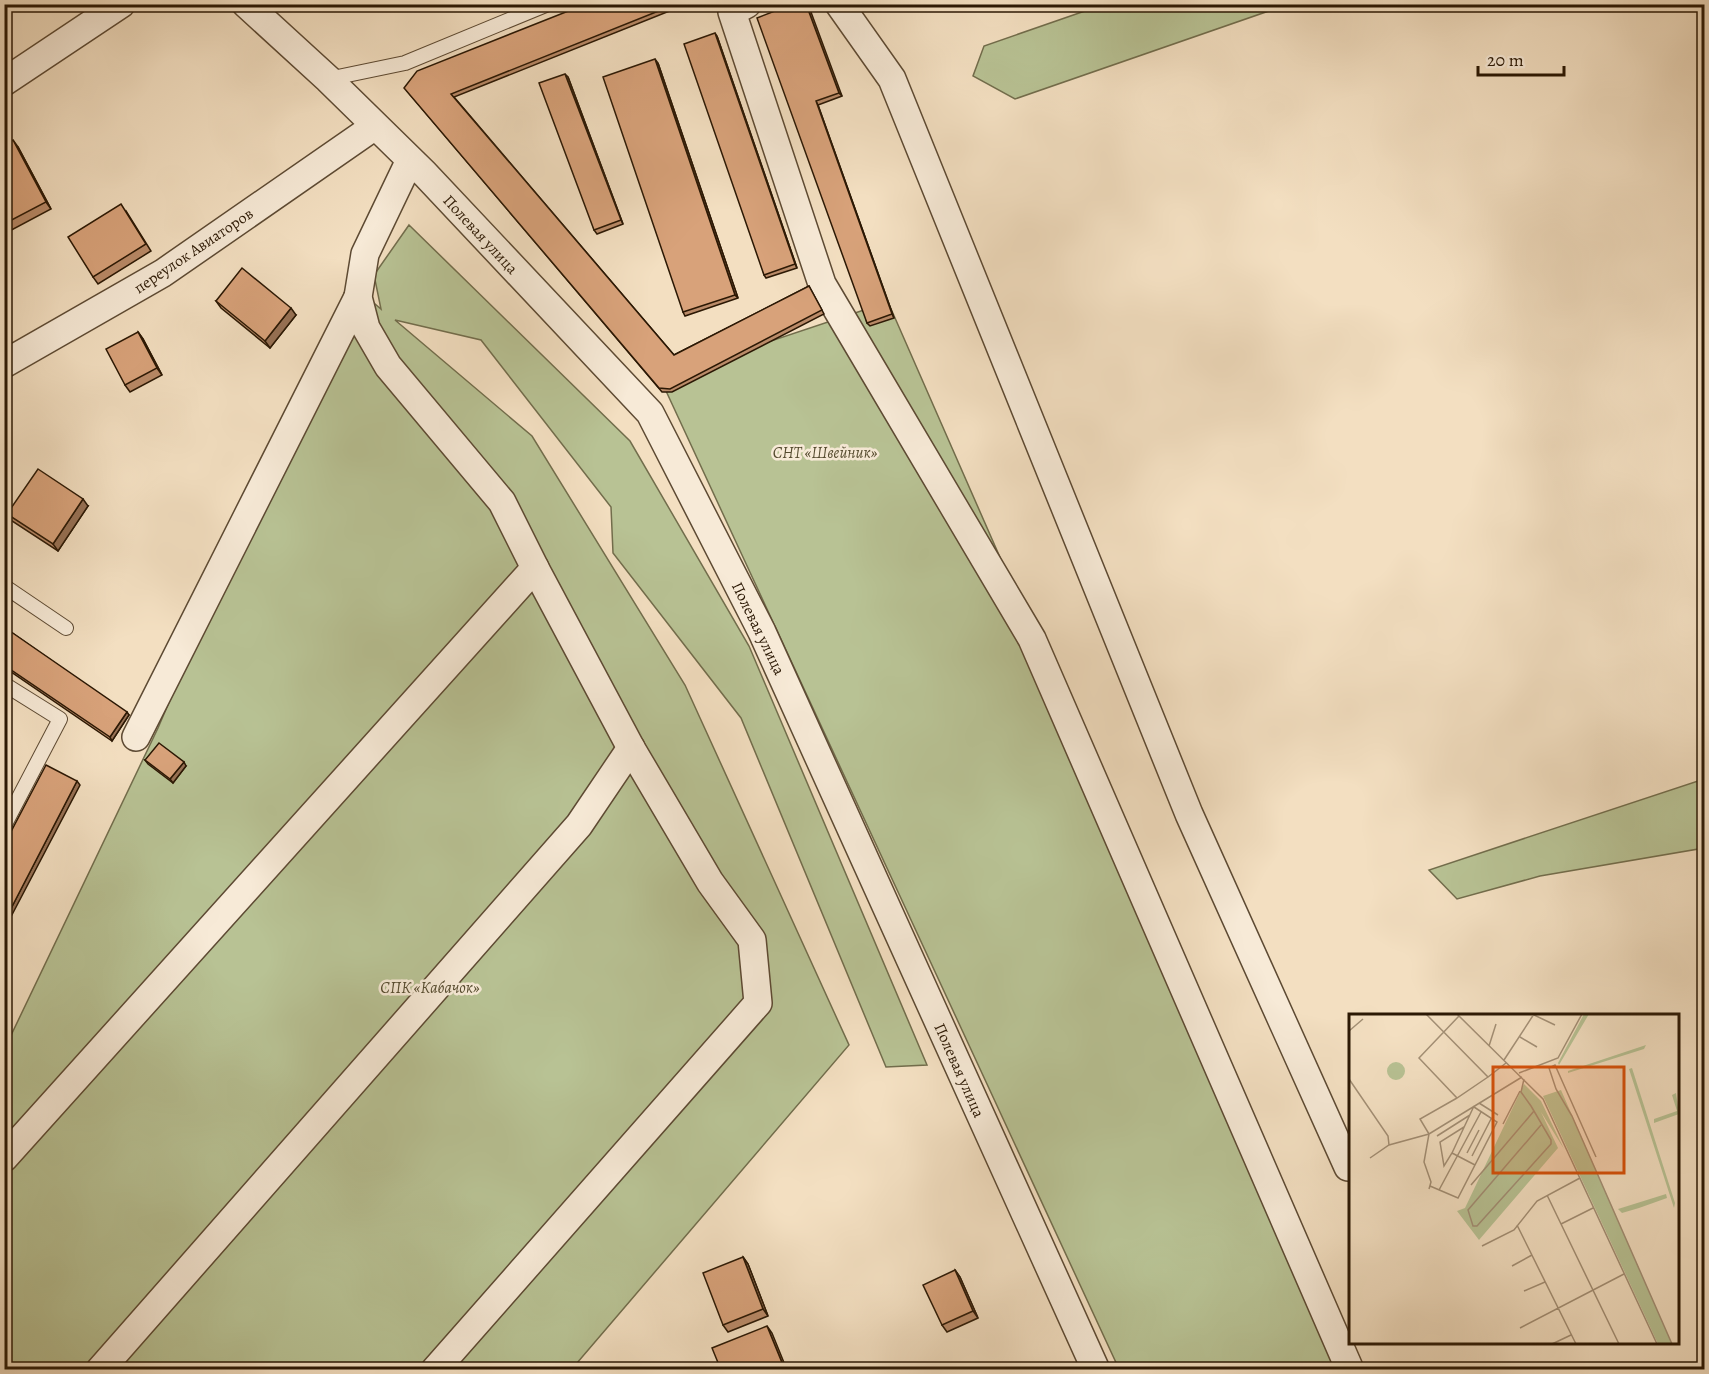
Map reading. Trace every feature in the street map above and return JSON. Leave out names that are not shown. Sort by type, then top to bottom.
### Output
[{"type":"street","points":[[4,82],[121,4]]},
{"type":"street","name":"Полевая улица","points":[[246,4],[328,79],[410,160],[650,413],[762,632],[1096,1370]]},
{"type":"street","points":[[747,4],[732,12],[822,284],[1032,639],[1350,1370]]},
{"type":"street","points":[[839,4],[892,79],[1189,814],[1348,1167]]},
{"type":"street","name":"переулок Авиаторов","points":[[4,363],[163,273],[375,126]]},
{"type":"street","points":[[136,737],[358,297],[365,254],[410,160]]},
{"type":"street","points":[[358,297],[366,328],[388,366],[502,502],[631,748],[710,882],[752,940],[758,1003],[435,1370]]},
{"type":"street","points":[[4,1158],[535,568]]},
{"type":"street","points":[[100,1370],[579,825],[631,748]]},
{"type":"lane","points":[[328,79],[405,63],[549,4]]},
{"type":"lane","points":[[4,586],[66,628]]},
{"type":"lane","points":[[4,684],[60,719],[4,826]]},
{"type":"green space","points":[[1105,4],[1286,5],[1015,99],[973,76],[984,46]]},
{"type":"green space","name":"СПК «Кабачок»","points":[[409,225],[630,441],[749,646],[927,1065],[886,1067],[741,718],[613,553],[611,507],[481,340],[395,320],[532,436],[685,685],[849,1045],[571,1370],[5,1369],[4,1050],[158,728],[349,282],[381,309],[374,275]]},
{"type":"green space","name":"СНТ «Швейник»","points":[[888,302],[1356,1369],[1119,1369],[660,378]]},
{"type":"green space","points":[[1704,779],[1704,848],[1540,876],[1457,899],[1429,870]]},
{"type":"building","points":[[586,4],[676,4],[451,94],[674,355],[809,286],[822,310],[670,389],[659,388],[404,88],[417,71]]},
{"type":"building","points":[[793,4],[806,4],[839,93],[816,101],[892,314],[867,323],[757,18]]},
{"type":"building","points":[[715,33],[795,264],[764,275],[684,44]]},
{"type":"building","points":[[655,59],[735,295],[683,312],[603,77]]},
{"type":"building","points":[[565,74],[621,220],[594,230],[539,83]]},
{"type":"building","points":[[13,140],[46,202],[4,224],[4,145]]},
{"type":"building","points":[[121,204],[146,244],[93,277],[68,237]]},
{"type":"building","points":[[242,268],[291,308],[265,341],[216,301]]},
{"type":"building","points":[[138,332],[157,368],[125,385],[106,349]]},
{"type":"building","points":[[38,469],[83,499],[53,544],[7,514]]},
{"type":"building","points":[[4,627],[127,712],[110,737],[4,665]]},
{"type":"building","points":[[159,743],[184,762],[170,779],[145,760]]},
{"type":"building","points":[[46,765],[77,781],[4,922],[4,845]]},
{"type":"building","points":[[743,1257],[763,1309],[723,1325],[703,1273]]},
{"type":"building","points":[[955,1270],[973,1311],[942,1325],[923,1285]]},
{"type":"building","points":[[767,1326],[785,1370],[721,1370],[712,1348]]}]
